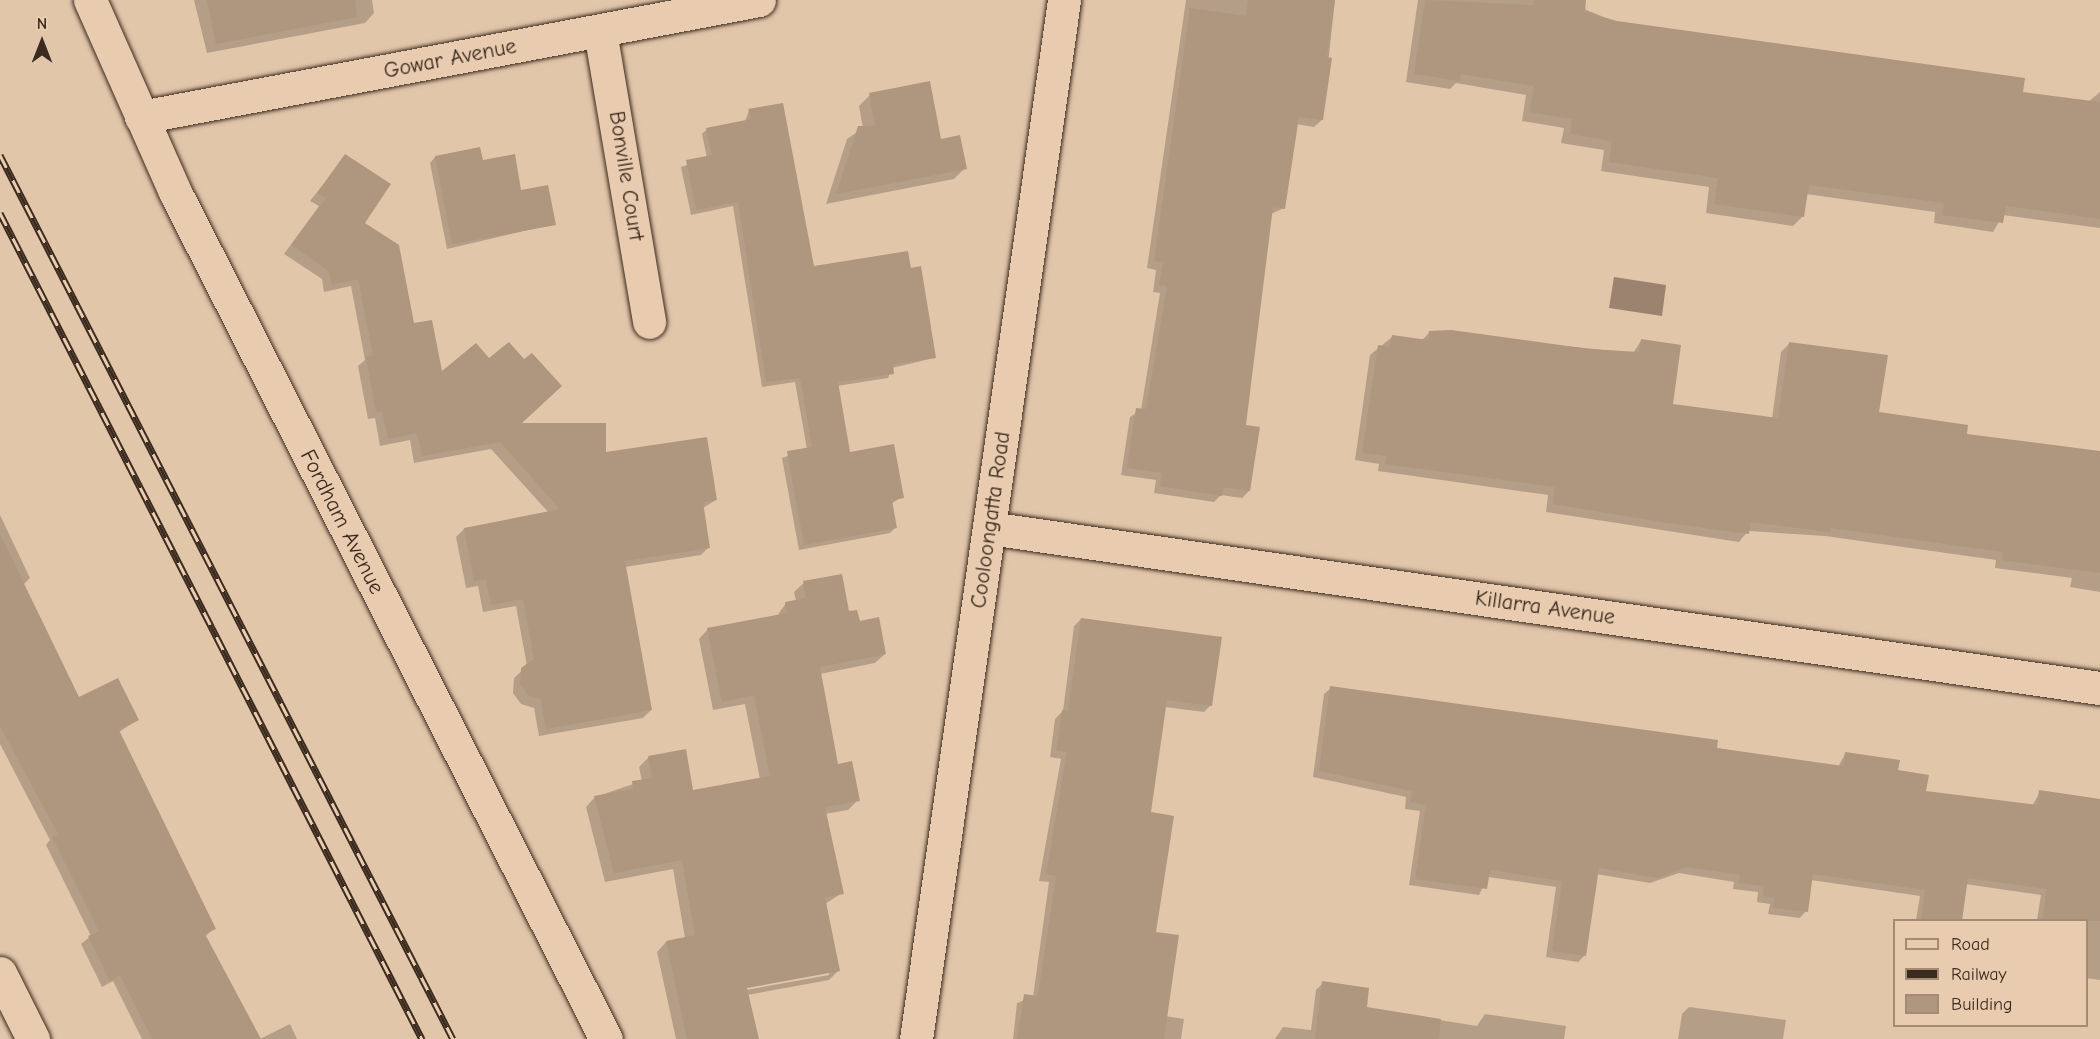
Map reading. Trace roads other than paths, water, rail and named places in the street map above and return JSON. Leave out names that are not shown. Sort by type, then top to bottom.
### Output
[{"type":"street","name":"Fordham Avenue","points":[[90,0],[141,117],[606,1039]]},
{"type":"street","name":"Gowar Avenue","points":[[141,117],[759,0]]},
{"type":"street","name":"Cooloongatta Road","points":[[916,1039],[1065,0]]},
{"type":"street","name":"Bonville Court","points":[[600,31],[650,322]]},
{"type":"street","name":"Killarra Avenue","points":[[989,528],[2100,688]]},
{"type":"street","points":[[0,973],[33,1039]]},
{"type":"railway","points":[[0,155],[453,1039]]},
{"type":"railway","points":[[0,213],[422,1039]]}]
